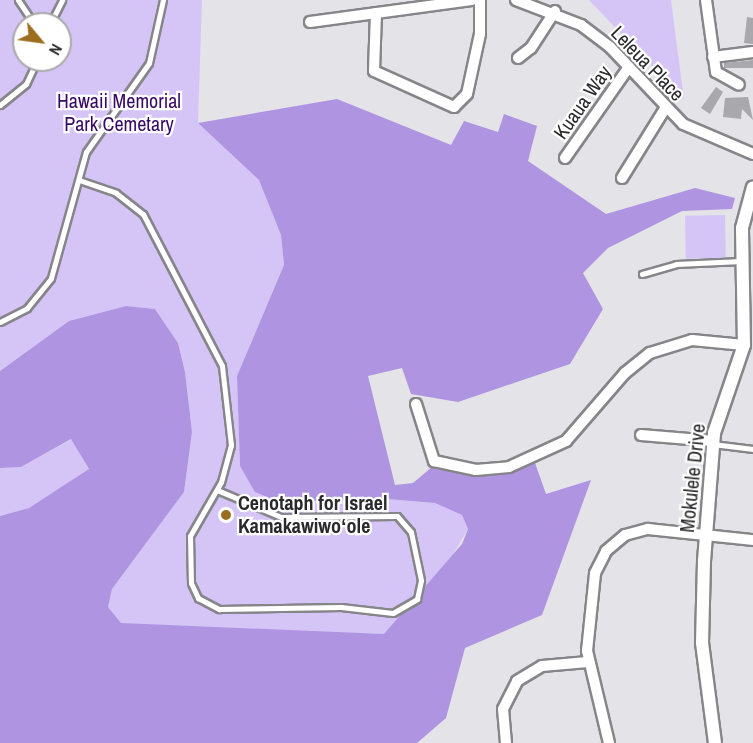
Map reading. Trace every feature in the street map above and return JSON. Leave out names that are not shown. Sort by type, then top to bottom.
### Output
[{"type":"street","points":[[310,22],[472,0]]},
{"type":"street","points":[[376,13],[374,71],[454,107],[467,94],[480,34],[480,0]]},
{"type":"street","name":"Leleua Place","points":[[516,0],[555,10],[600,38],[666,108],[691,129],[753,154]]},
{"type":"street","points":[[706,0],[713,57],[720,78],[739,85]]},
{"type":"street","points":[[518,58],[531,48],[555,10]]},
{"type":"street","points":[[713,57],[753,51]]},
{"type":"street","name":"Kuaua Way","points":[[565,158],[629,67]]},
{"type":"street","points":[[622,178],[666,108]]},
{"type":"street","name":"Mokulele Drive","points":[[715,743],[702,643],[706,534],[713,443],[748,345],[742,261],[753,187]]},
{"type":"street","points":[[416,404],[434,461],[476,470],[509,467],[566,441],[624,373],[650,353],[692,340],[748,345]]},
{"type":"street","points":[[641,435],[713,443]]},
{"type":"street","points":[[609,743],[588,662],[595,573],[611,545],[640,530],[706,534],[753,540]]},
{"type":"street","points":[[506,743],[502,709],[517,681],[542,666],[588,662]]},
{"type":"lane","points":[[0,322],[27,308],[51,278],[79,180],[96,133],[149,63],[163,0]]},
{"type":"lane","points":[[0,105],[26,84],[32,72]]},
{"type":"lane","points":[[79,180],[116,193],[143,214],[215,347],[228,389],[231,434],[217,490],[194,525],[189,544],[193,588],[205,605],[393,613],[417,599],[421,580],[411,532],[397,516],[281,517],[217,490]]},
{"type":"lane","points":[[642,274],[676,264],[742,261]]},
{"type":"lane","points":[[713,443],[753,449]]},
{"type":"green space","name":"Hawaii Memorial Park Cemetary","points":[[0,0],[202,0],[198,123],[259,180],[281,235],[284,265],[237,376],[240,466],[282,503],[375,498],[435,503],[462,515],[468,529],[445,568],[384,634],[150,627],[121,623],[108,607],[112,589],[184,492],[192,432],[185,372],[178,343],[155,309],[126,306],[69,321],[0,371]]},
{"type":"green space","points":[[589,0],[671,0],[684,100]]},
{"type":"green space","points":[[725,215],[726,258],[686,259],[685,216]]},
{"type":"green space","points":[[72,439],[89,470],[29,508],[0,516],[0,468],[21,467]]},
{"type":"shaded area","points":[[337,99],[451,145],[464,121],[498,132],[504,114],[537,126],[528,161],[606,214],[695,188],[735,198],[732,209],[682,211],[608,248],[583,273],[603,309],[570,364],[458,402],[411,394],[402,368],[368,376],[395,485],[413,483],[438,462],[501,472],[534,460],[546,494],[591,480],[542,615],[465,648],[446,718],[417,743],[0,743],[0,516],[29,508],[89,469],[71,439],[21,467],[0,468],[0,371],[69,321],[126,306],[155,309],[178,343],[185,372],[192,432],[184,492],[112,589],[108,607],[121,623],[384,634],[462,544],[468,529],[462,515],[435,503],[375,498],[282,503],[255,492],[240,466],[237,376],[284,265],[281,235],[259,180],[198,123]]},
{"type":"building","points":[[747,17],[753,18],[753,44],[744,43]]},
{"type":"building","points":[[753,60],[753,68],[724,68],[724,63]]},
{"type":"building","points":[[716,87],[723,92],[710,114],[701,108]]},
{"type":"building","points":[[748,97],[753,120],[742,109],[741,119],[723,117],[725,98]]},
{"type":"place","name":"Cenotaph for Israel Kamakawiwoʻole","points":[[226,515]]}]
